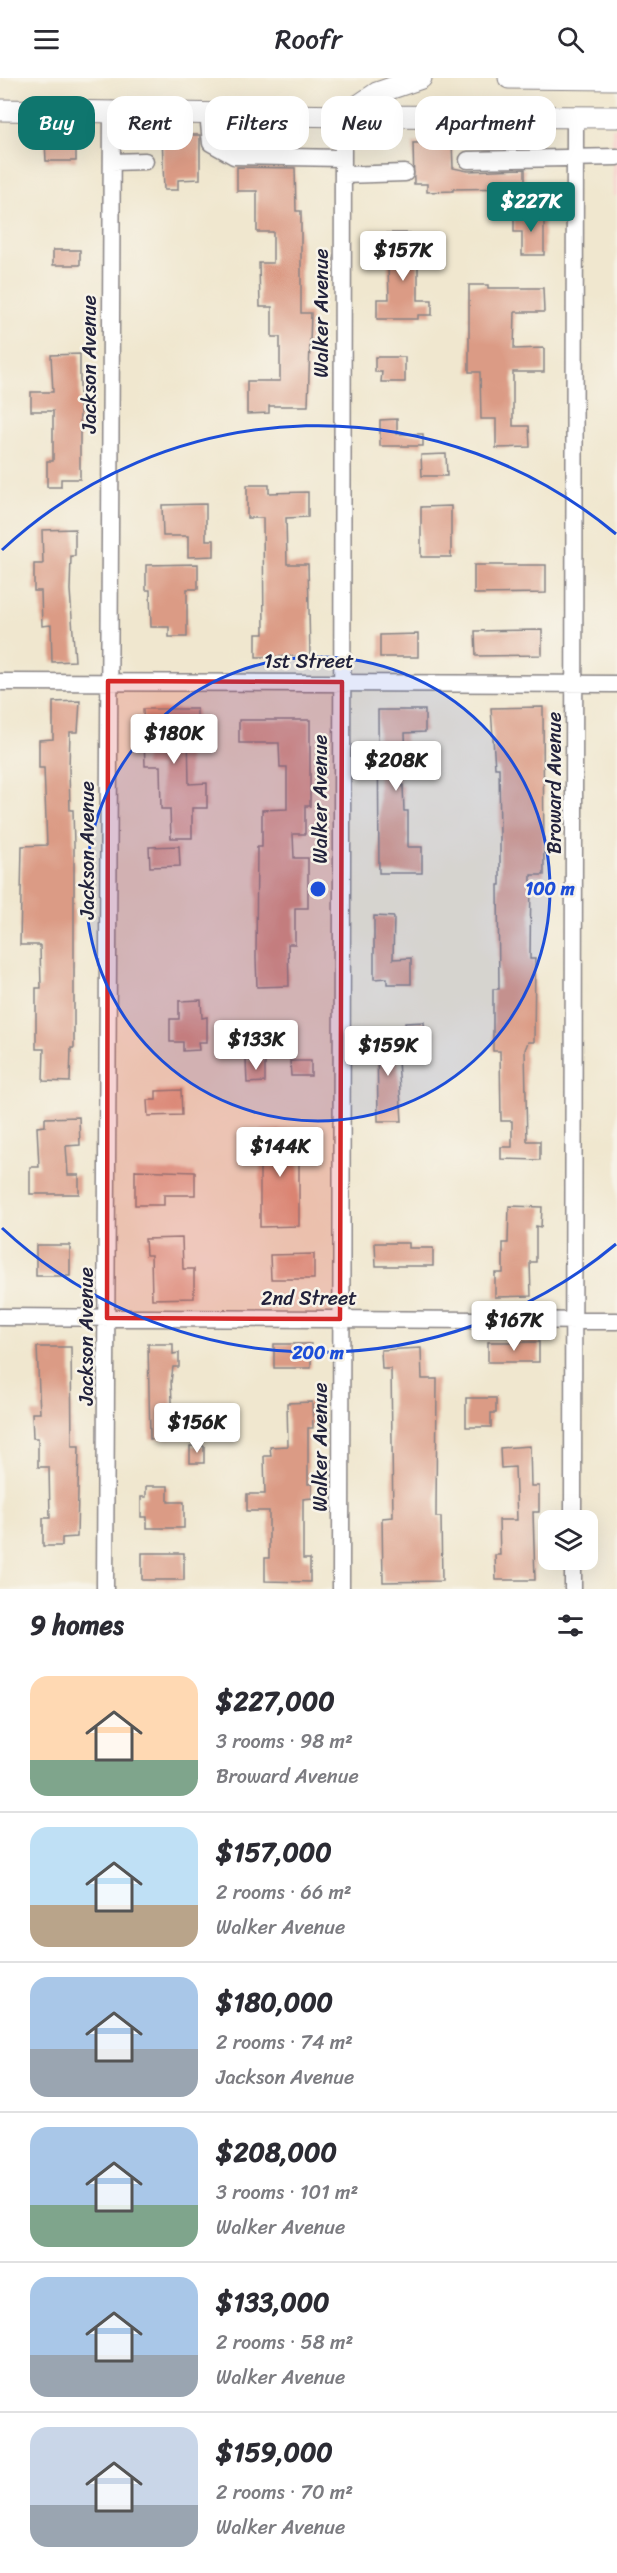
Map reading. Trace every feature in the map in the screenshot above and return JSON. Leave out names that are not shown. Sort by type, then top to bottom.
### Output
[{"type":"main road","points":[[373,96],[421,78]]},
{"type":"main road","points":[[509,78],[617,79]]},
{"type":"main road","points":[[0,110],[107,110]]},
{"type":"main road","points":[[403,116],[617,117]]},
{"type":"street","name":"Broward Avenue","points":[[573,1510],[575,117]]},
{"type":"street","name":"Jackson Avenue","points":[[105,1589],[112,150]]},
{"type":"street","points":[[223,150],[234,156],[342,158]]},
{"type":"street","name":"Walker Avenue","points":[[341,1589],[342,150]]},
{"type":"street","points":[[468,160],[617,157]]},
{"type":"street","points":[[112,162],[145,161]]},
{"type":"street","points":[[343,175],[405,173]]},
{"type":"street","name":"1st Street","points":[[0,682],[617,684]]},
{"type":"street","name":"2nd Street","points":[[0,1317],[617,1321]]},
{"type":"street","points":[[573,1570],[573,1589]]},
{"type":"highlighted area","points":[[108,681],[342,682],[340,1319],[107,1318]]},
{"type":"shaded area","points":[[612,128],[617,128],[617,196],[613,196]]},
{"type":"building","points":[[193,135],[200,135],[200,179],[178,180],[178,190],[164,190],[163,150],[193,150]]},
{"type":"building","points":[[413,143],[415,143],[415,150],[452,150],[453,168],[468,171],[525,169],[525,188],[453,189],[453,191],[427,192],[427,184],[414,184]]},
{"type":"building","points":[[45,150],[76,150],[76,161],[46,161]]},
{"type":"building","points":[[237,167],[295,168],[296,211],[301,211],[301,313],[311,313],[308,406],[269,406],[269,413],[247,414],[247,381],[280,381],[280,337],[272,337],[272,307],[260,307],[259,263],[273,263],[273,232],[257,232],[257,191],[237,191]]},
{"type":"building","points":[[514,215],[544,215],[544,255],[522,255],[522,232],[514,232]]},
{"type":"building","points":[[387,233],[410,233],[410,247],[418,247],[418,300],[432,300],[432,315],[418,315],[418,319],[377,319],[377,299],[389,299]]},
{"type":"building","points":[[53,250],[80,250],[80,265],[53,265]]},
{"type":"building","points":[[469,285],[488,285],[488,288],[543,288],[544,312],[515,312],[514,349],[544,348],[544,372],[513,372],[513,426],[529,426],[530,447],[496,448],[496,419],[481,419],[480,372],[469,372]]},
{"type":"building","points":[[80,354],[80,479],[61,479],[61,487],[47,487],[47,461],[53,461],[53,411],[31,411],[31,392],[53,392],[51,355]]},
{"type":"building","points":[[375,357],[405,357],[405,382],[381,382],[382,372],[375,372]]},
{"type":"building","points":[[397,419],[397,434],[423,434],[423,446],[380,446],[380,420]]},
{"type":"building","points":[[446,454],[447,476],[422,476],[421,455]]},
{"type":"building","points":[[247,485],[269,485],[269,493],[308,492],[308,517],[286,518],[287,564],[308,564],[310,656],[256,657],[256,634],[264,634],[263,518],[247,518]]},
{"type":"building","points":[[206,504],[206,540],[214,540],[214,556],[188,557],[188,536],[163,536],[162,505]]},
{"type":"building","points":[[451,506],[451,557],[421,557],[421,507]]},
{"type":"building","points":[[75,529],[75,556],[71,556],[70,590],[75,661],[52,662],[51,625],[42,626],[41,591],[34,591],[34,564],[43,564],[42,530]]},
{"type":"building","points":[[198,564],[198,589],[187,589],[187,637],[169,637],[169,627],[151,627],[150,590],[146,590],[146,565]]},
{"type":"building","points":[[474,565],[546,565],[546,593],[474,594]]},
{"type":"building","points":[[542,630],[542,655],[476,656],[475,631]]},
{"type":"building","points":[[418,634],[418,657],[380,657],[380,635]]},
{"type":"building","points":[[80,701],[78,732],[70,732],[69,768],[74,845],[74,1048],[71,1048],[70,1082],[43,1081],[44,1049],[36,1049],[36,988],[41,988],[40,945],[20,945],[22,846],[47,845],[44,768],[39,768],[39,740],[53,739],[53,702]]},
{"type":"building","points":[[543,707],[544,875],[531,875],[530,959],[535,959],[534,1042],[528,1042],[525,1050],[527,1141],[540,1141],[540,1160],[501,1159],[501,1147],[512,1147],[512,1121],[501,1121],[500,1051],[493,1051],[493,989],[499,989],[500,836],[499,768],[495,768],[491,708]]},
{"type":"building","points":[[143,709],[197,709],[197,731],[188,731],[189,784],[207,783],[207,808],[192,808],[192,838],[171,838],[170,809],[161,809],[160,766],[145,766]]},
{"type":"building","points":[[378,710],[425,710],[425,732],[405,733],[406,759],[399,760],[399,785],[403,785],[404,811],[408,811],[408,847],[422,847],[422,873],[379,873]]},
{"type":"building","points":[[239,720],[310,720],[310,806],[305,806],[305,834],[293,834],[294,858],[308,858],[308,908],[295,908],[295,944],[288,944],[289,986],[257,987],[256,958],[257,847],[262,847],[262,810],[287,809],[287,767],[280,767],[279,743],[239,743]]},
{"type":"building","points":[[179,846],[180,866],[150,867],[149,847]]},
{"type":"building","points":[[374,916],[394,917],[393,959],[411,958],[411,984],[387,984],[387,978],[374,979]]},
{"type":"building","points":[[201,1000],[202,1018],[207,1017],[207,1042],[198,1042],[199,1050],[183,1051],[183,1042],[170,1042],[170,1019],[179,1019],[179,1001]]},
{"type":"building","points":[[424,1022],[425,1037],[406,1038],[405,1023]]},
{"type":"building","points":[[396,1030],[402,1121],[378,1121],[377,1031]]},
{"type":"building","points":[[246,1060],[265,1060],[265,1082],[247,1083]]},
{"type":"building","points":[[290,1061],[311,1061],[311,1076],[291,1076]]},
{"type":"building","points":[[181,1090],[182,1115],[148,1116],[147,1100],[156,1100],[156,1091]]},
{"type":"building","points":[[79,1117],[80,1145],[66,1146],[68,1175],[79,1175],[79,1194],[30,1194],[30,1167],[39,1167],[37,1127],[45,1126],[45,1118]]},
{"type":"building","points":[[299,1129],[299,1226],[260,1227],[260,1130]]},
{"type":"building","points":[[135,1170],[195,1172],[195,1195],[164,1195],[164,1205],[135,1205]]},
{"type":"building","points":[[509,1206],[542,1207],[541,1227],[536,1226],[536,1262],[530,1262],[531,1296],[495,1297],[495,1273],[503,1273],[503,1243],[508,1243]]},
{"type":"building","points":[[182,1238],[183,1269],[194,1269],[194,1298],[152,1299],[151,1255],[146,1255],[145,1239]]},
{"type":"building","points":[[375,1243],[409,1243],[409,1248],[433,1248],[433,1266],[376,1266]]},
{"type":"building","points":[[36,1245],[70,1245],[70,1276],[36,1276]]},
{"type":"building","points":[[314,1254],[314,1279],[271,1279],[270,1255]]},
{"type":"building","points":[[488,1342],[539,1342],[539,1362],[488,1362]]},
{"type":"building","points":[[148,1344],[173,1344],[173,1354],[179,1353],[179,1367],[173,1367],[171,1382],[174,1438],[150,1439]]},
{"type":"building","points":[[274,1344],[311,1344],[311,1368],[274,1368]]},
{"type":"building","points":[[37,1347],[71,1347],[72,1446],[79,1446],[77,1537],[62,1538],[62,1546],[43,1546],[43,1518],[50,1518],[49,1467],[38,1467],[38,1438],[33,1438],[32,1413],[40,1413]]},
{"type":"building","points":[[421,1348],[422,1379],[437,1379],[436,1517],[441,1517],[442,1581],[383,1582],[382,1518],[393,1517],[391,1369],[382,1369],[381,1350]]},
{"type":"building","points":[[466,1398],[496,1398],[496,1413],[491,1413],[491,1427],[466,1427]]},
{"type":"building","points":[[312,1402],[313,1428],[308,1428],[308,1484],[312,1484],[312,1498],[303,1499],[303,1559],[310,1559],[310,1582],[265,1581],[265,1558],[269,1558],[269,1511],[247,1511],[247,1494],[265,1494],[264,1456],[271,1456],[270,1447],[288,1446],[287,1403]]},
{"type":"building","points":[[190,1446],[204,1446],[204,1463],[190,1463]]},
{"type":"building","points":[[530,1446],[531,1486],[539,1486],[539,1510],[533,1512],[535,1580],[496,1580],[495,1555],[500,1555],[499,1520],[517,1520],[515,1467],[501,1468],[500,1448]]},
{"type":"building","points":[[146,1486],[168,1486],[168,1502],[184,1502],[184,1528],[147,1528],[147,1517],[141,1517],[141,1497],[146,1497]]},
{"type":"building","points":[[142,1553],[184,1553],[184,1580],[142,1580]]}]
